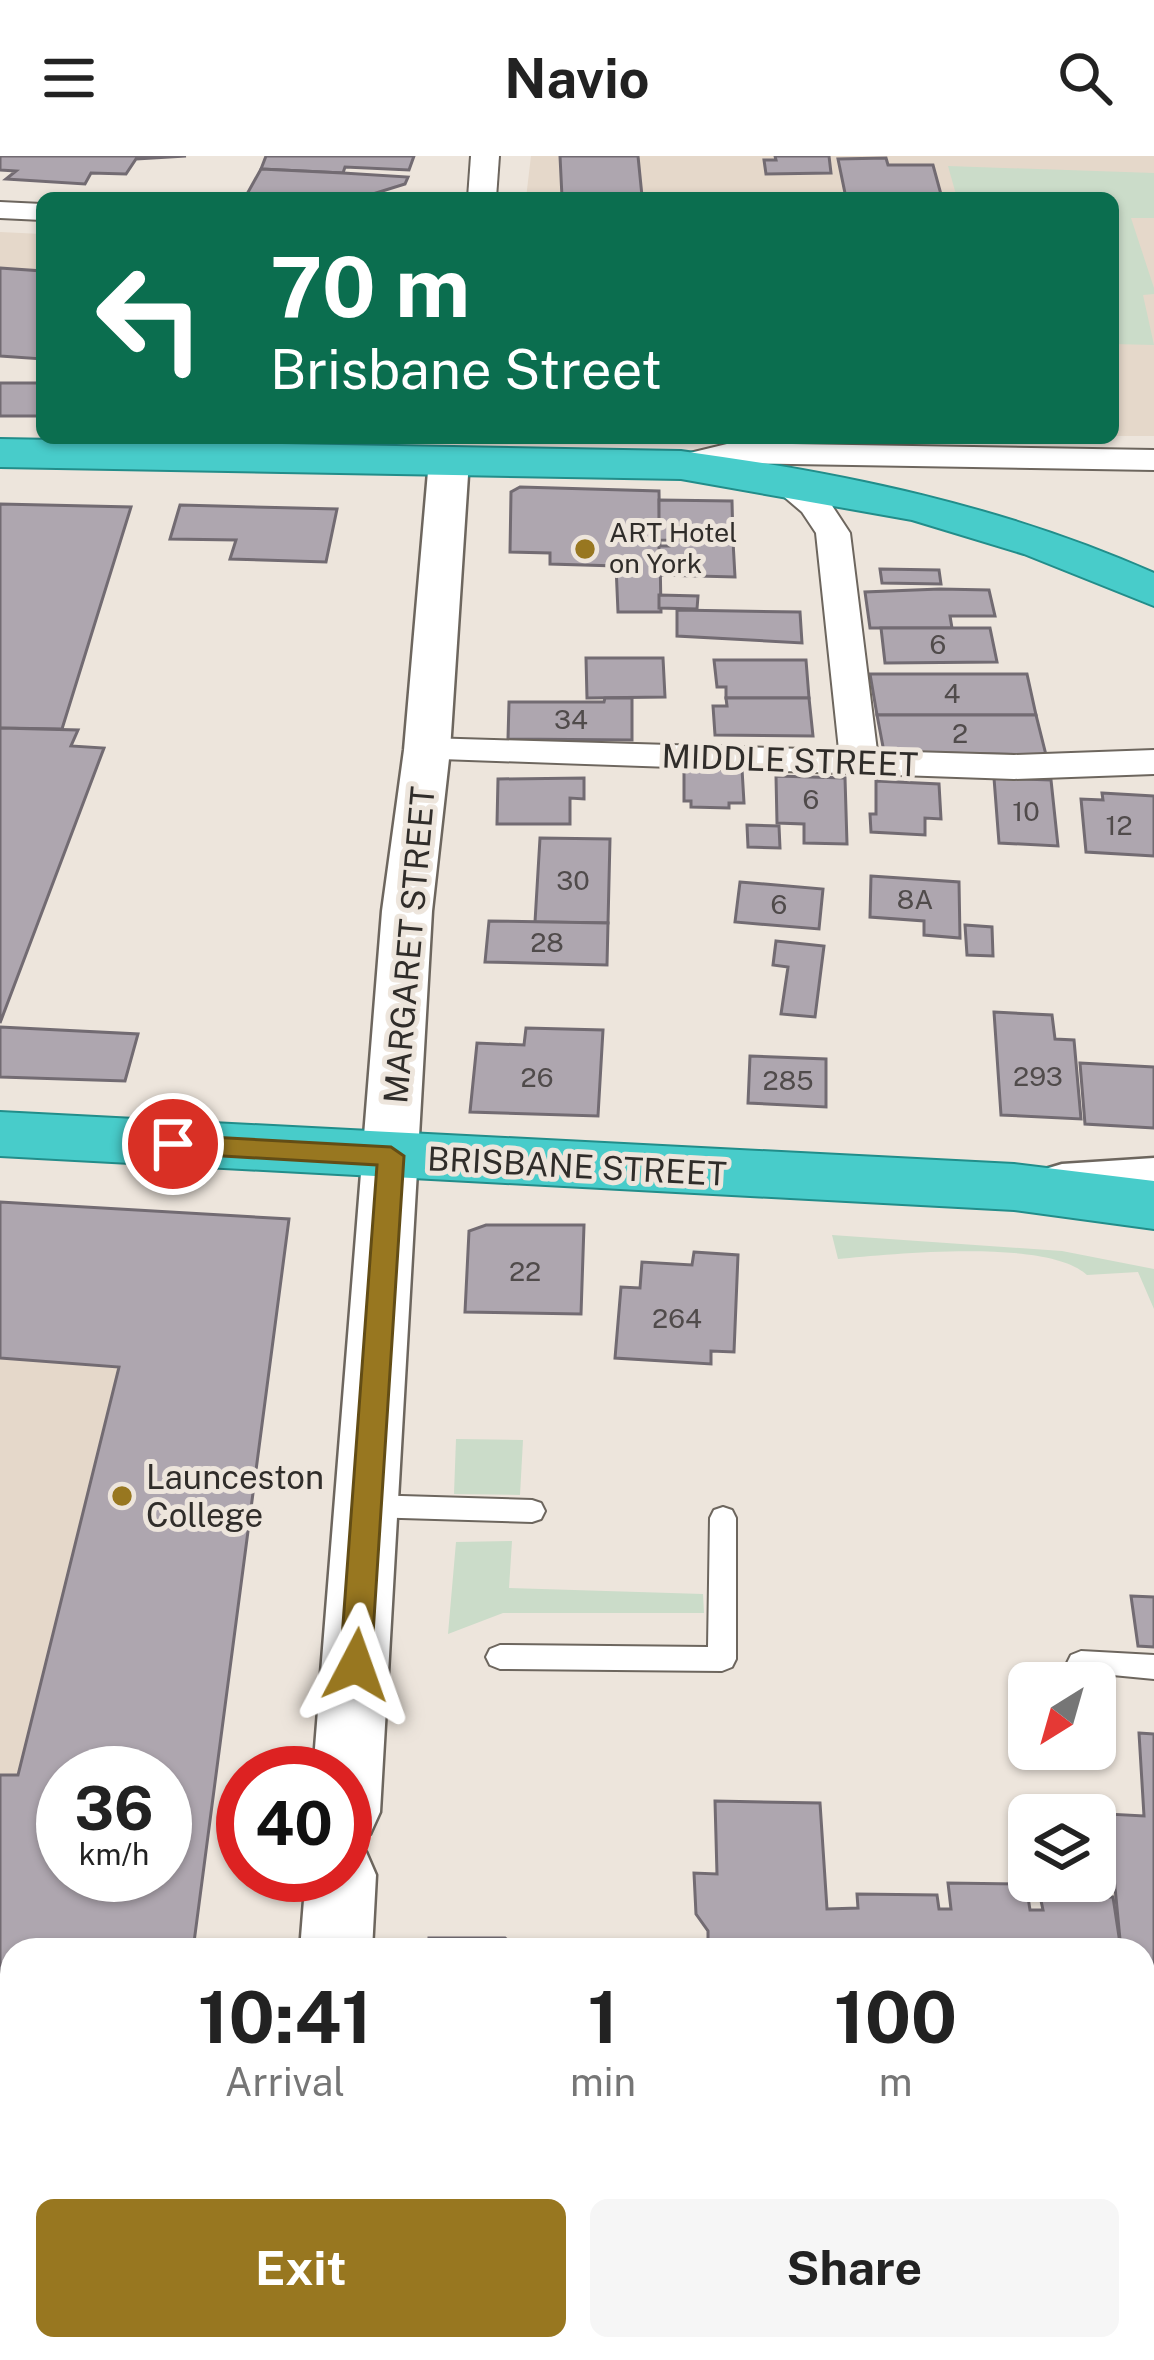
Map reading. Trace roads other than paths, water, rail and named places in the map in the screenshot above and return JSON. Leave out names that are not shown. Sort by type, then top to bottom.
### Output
[{"type":"highway","points":[[0,454],[451,449],[682,465],[779,478],[920,506],[988,526],[1154,591]]},
{"type":"highway","name":"BRISBANE STREET","points":[[0,1134],[1014,1187]]},
{"type":"highway","points":[[1014,1187],[1154,1205]]},
{"type":"street","points":[[482,192],[485,156]]},
{"type":"street","points":[[0,210],[36,212]]},
{"type":"street","name":"MARGARET STREET","points":[[350,1746],[407,911],[427,750],[451,449]]},
{"type":"street","points":[[682,465],[731,453],[1154,460]]},
{"type":"street","points":[[779,478],[814,506],[833,533],[859,761]]},
{"type":"street","name":"MIDDLE STREET","points":[[427,750],[1014,767],[1154,762]]},
{"type":"street","name":"BRISBANE STREET","points":[[1014,1187],[1154,1178]]},
{"type":"street","points":[[337,1938],[339,1902]]},
{"type":"lane","points":[[368,1506],[532,1511]]},
{"type":"lane","points":[[500,1657],[722,1659],[723,1518]]},
{"type":"lane","points":[[1116,1665],[1154,1667]]},
{"type":"place","name":"ART Hotel on York","points":[[585,549]]},
{"type":"place","name":"Launceston College","points":[[122,1496]]}]
